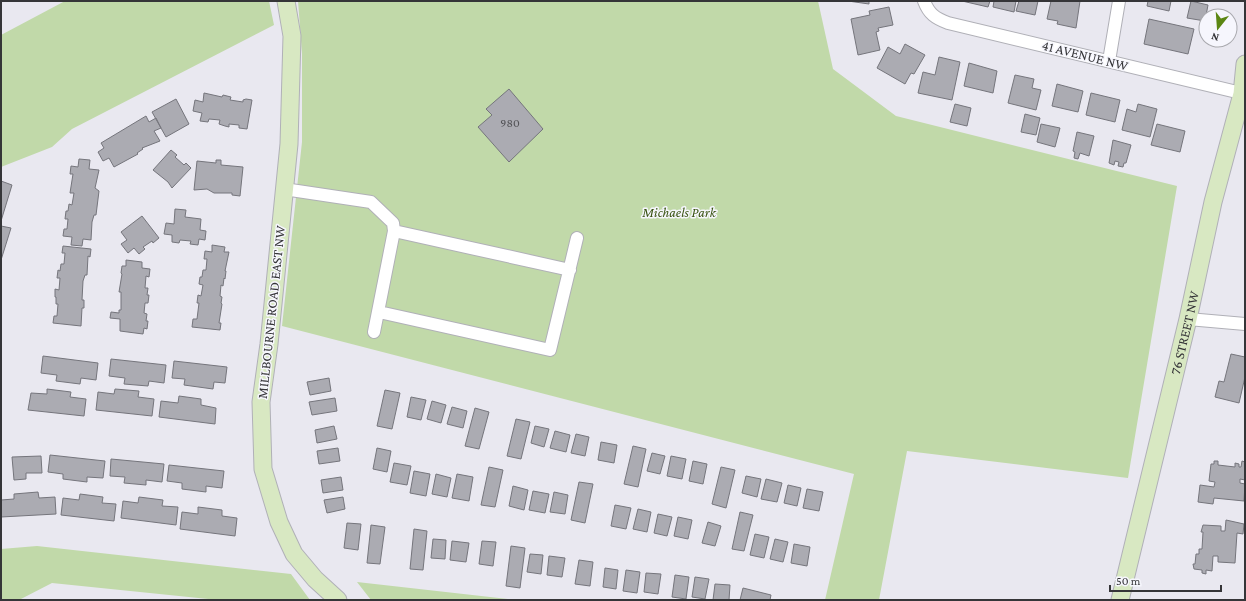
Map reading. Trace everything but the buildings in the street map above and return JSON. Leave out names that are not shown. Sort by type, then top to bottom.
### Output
[{"type":"street","name":"MILLBOURNE ROAD EAST NW","points":[[286,1],[292,36],[289,144],[269,344],[261,402],[263,469],[279,522],[294,554],[315,579],[338,600]]},
{"type":"street","points":[[1109,61],[1119,1]]},
{"type":"street","name":"41 AVENUE NW","points":[[926,6],[935,18],[948,23],[1243,94]]},
{"type":"street","name":"76 STREET NW","points":[[1120,600],[1188,319],[1212,202],[1243,94],[1245,64]]},
{"type":"street","points":[[284,189],[371,202],[393,223],[394,231],[374,332]]},
{"type":"street","points":[[394,231],[570,270]]},
{"type":"street","points":[[379,312],[550,350],[577,238]]},
{"type":"street","points":[[1188,319],[1245,324]]},
{"type":"green space","points":[[65,1],[269,1],[274,25],[72,129],[52,147],[1,167],[1,35]]},
{"type":"green space","name":"Michaels Park","points":[[298,1],[818,1],[833,69],[896,116],[1177,186],[1128,478],[907,451],[879,600],[825,600],[854,474],[282,326],[302,142],[302,54]]},
{"type":"green space","points":[[37,546],[291,574],[310,600],[218,600],[52,583],[19,600],[1,600],[1,549]]},
{"type":"green space","points":[[357,582],[517,600],[371,600]]}]
